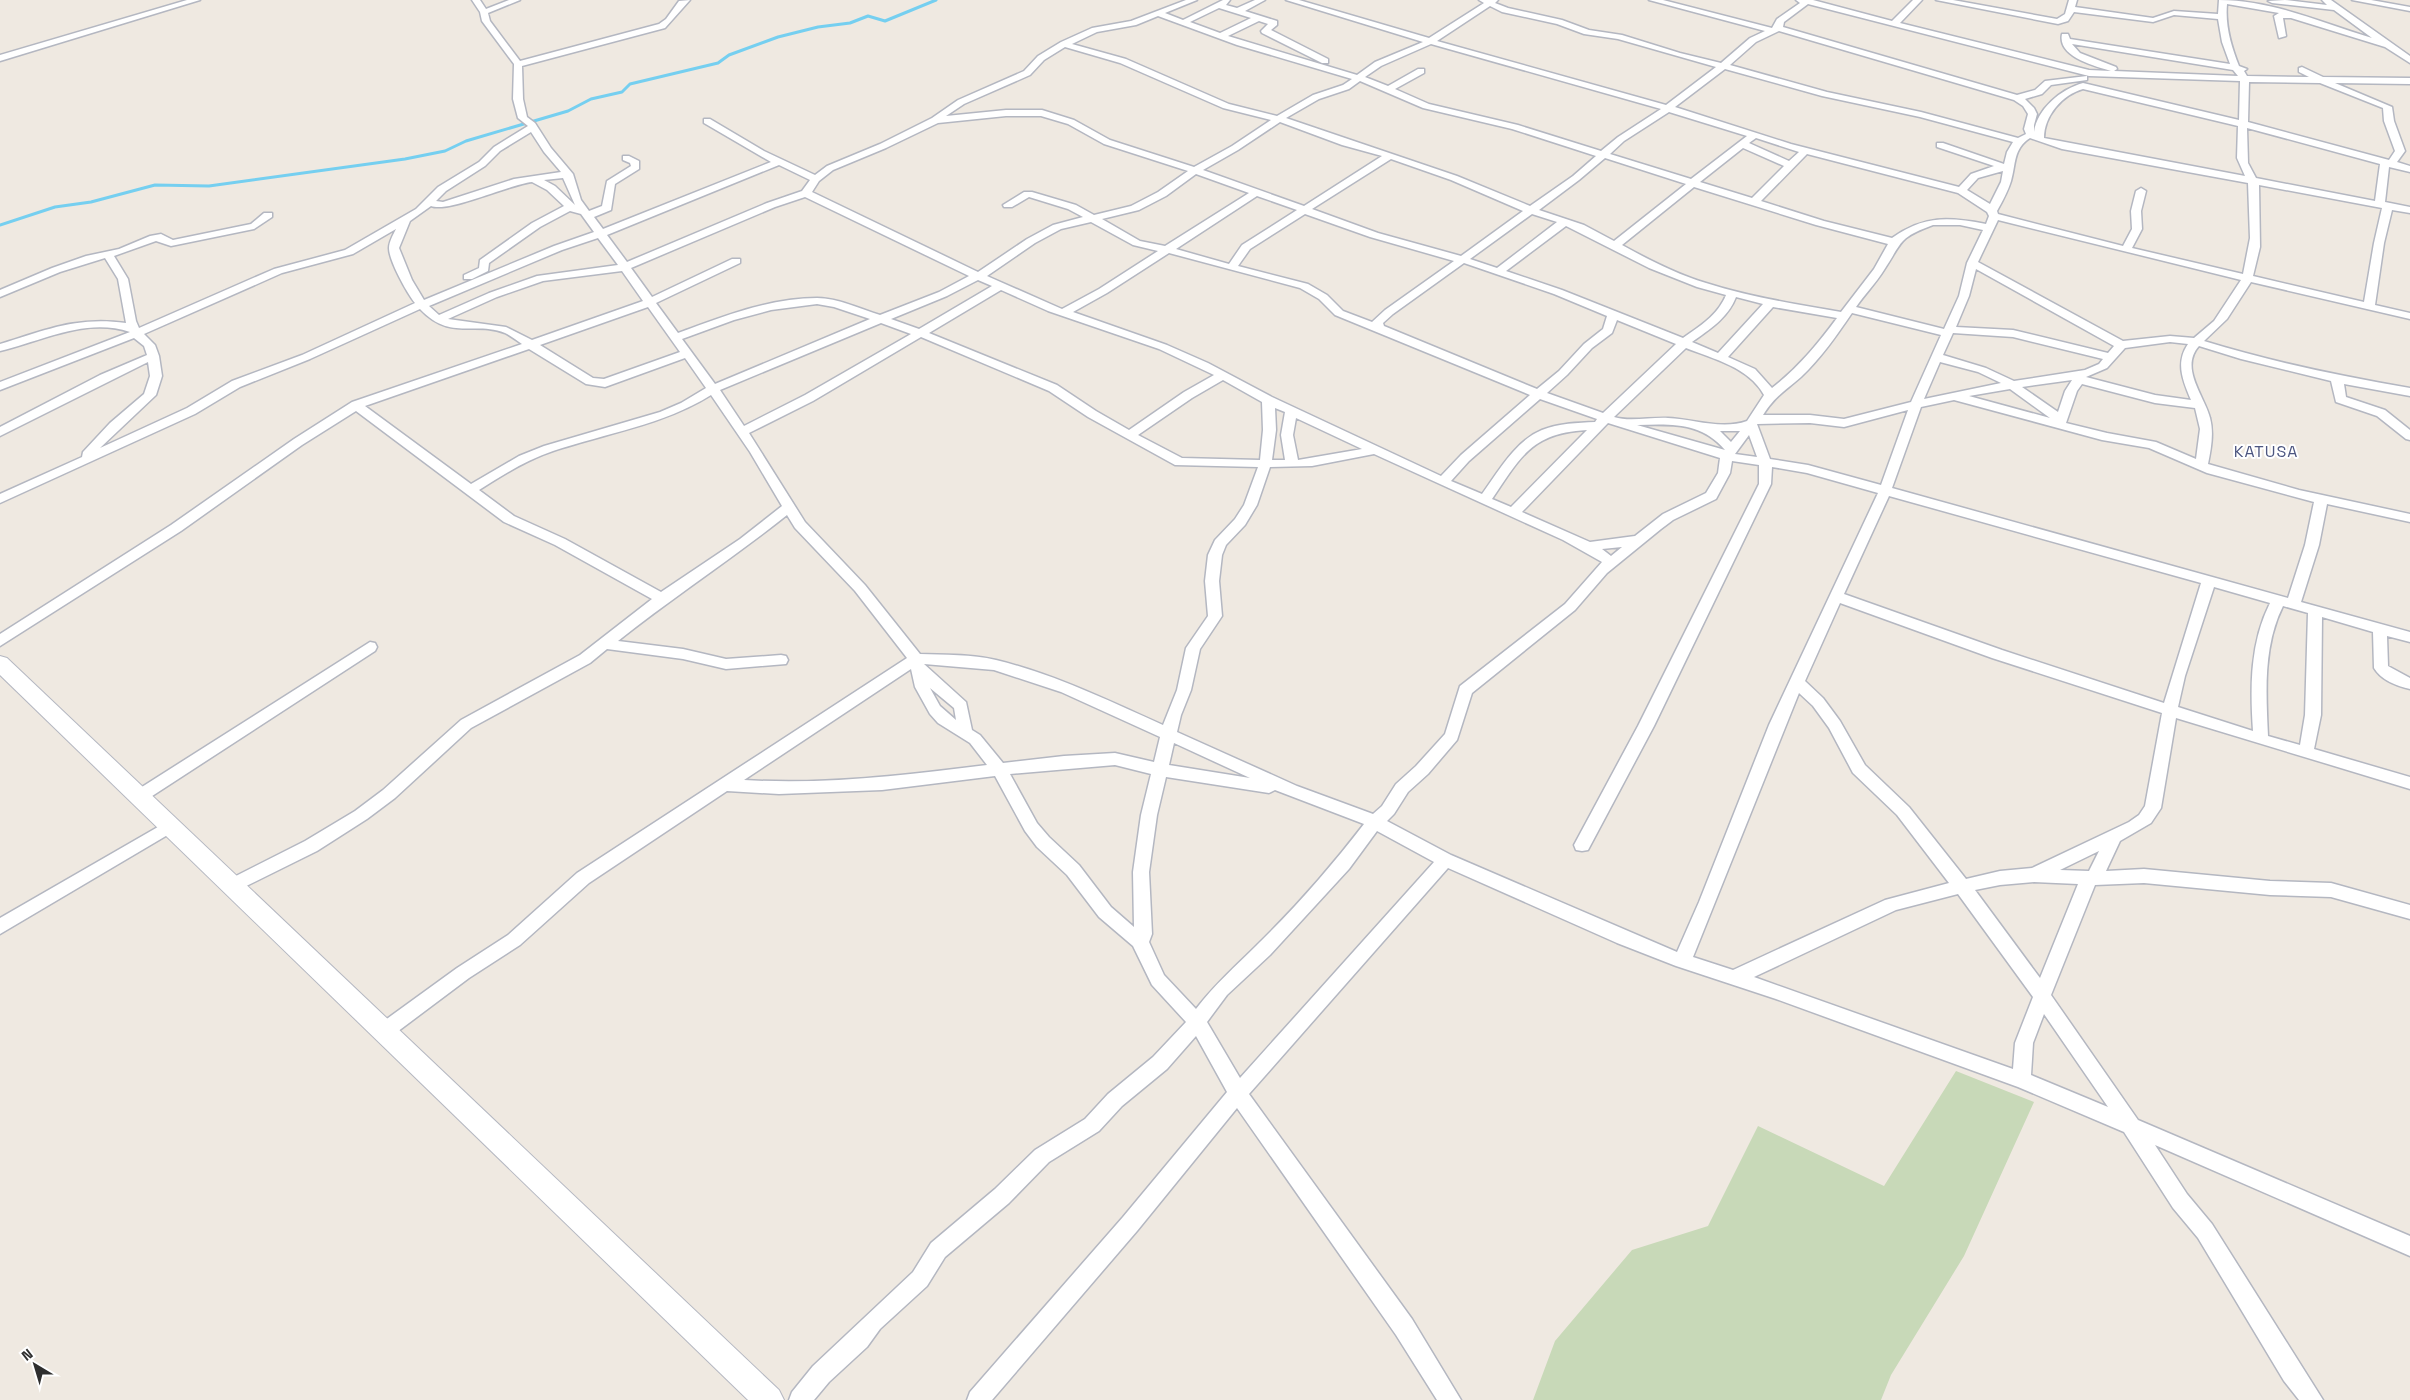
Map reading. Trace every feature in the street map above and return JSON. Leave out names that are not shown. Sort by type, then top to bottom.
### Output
[{"type":"street","points":[[0,58],[196,0]]},
{"type":"street","points":[[516,0],[498,5],[480,6],[486,21],[518,64],[518,99],[523,118],[568,174],[580,212]]},
{"type":"street","points":[[1163,0],[1176,7]]},
{"type":"street","points":[[806,193],[816,179],[842,162],[883,146],[936,120],[961,102],[1027,74],[1041,58],[1064,44],[1095,30],[1123,26],[1193,0]]},
{"type":"street","points":[[1183,23],[1230,0]]},
{"type":"street","points":[[1238,11],[1261,0]]},
{"type":"street","points":[[1290,0],[1306,2],[1428,41],[1703,118],[1753,136],[1805,151],[1962,191],[1991,218]]},
{"type":"street","points":[[1653,0],[1774,29],[2017,98],[2030,106],[2033,114],[2025,142]]},
{"type":"street","points":[[1893,25],[1918,0]]},
{"type":"street","points":[[1940,0],[1964,2],[2058,22],[2065,20],[2073,0]]},
{"type":"street","points":[[2264,0],[2335,8]]},
{"type":"street","points":[[2326,0],[2351,20],[2410,60]]},
{"type":"street","points":[[2356,0],[2410,9]]},
{"type":"street","points":[[518,64],[662,26],[672,20],[684,1]]},
{"type":"street","points":[[469,491],[503,469],[523,459],[548,449],[664,415],[685,406],[713,389],[784,358],[881,320],[979,277],[1044,233],[1073,222],[1135,208],[1162,194],[1195,170],[1236,148],[1279,119],[1324,95],[1346,87],[1378,64],[1417,49],[1428,41],[1454,28],[1488,1],[1505,10],[1560,22],[1588,32],[1620,37],[1660,50],[2025,142],[2410,210]]},
{"type":"street","points":[[1379,328],[1378,322],[1576,178],[1605,153],[1723,66],[1753,40],[1774,29],[1780,21],[1805,1],[1893,25],[2098,74],[2168,104]]},
{"type":"street","points":[[2201,466],[2206,440],[2204,417],[2189,385],[2186,362],[2188,352],[2218,322],[2246,279],[2254,253],[2254,181],[2242,163],[2244,79],[2236,67],[2220,17],[2223,1],[2291,14],[2351,20]]},
{"type":"street","points":[[1218,5],[1275,24],[1265,31],[1317,56],[1330,75]]},
{"type":"street","points":[[2070,10],[2153,20],[2174,12],[2220,17]]},
{"type":"street","points":[[1158,14],[1330,75],[1359,78],[1426,106],[1493,120],[1605,153],[1846,230],[1894,242]]},
{"type":"street","points":[[2282,36],[2278,16],[2291,14],[2332,29],[2391,46]]},
{"type":"street","points":[[1220,36],[1259,18]]},
{"type":"street","points":[[2058,22],[2067,40],[2069,49],[2077,55],[2131,74]]},
{"type":"street","points":[[2067,40],[2236,67],[2296,80]]},
{"type":"street","points":[[1064,44],[1123,61],[1188,92],[1226,106],[1279,119],[1345,143],[1454,178],[1530,210],[1565,221],[1668,273],[1732,294],[1770,303],[1904,321],[1948,332],[1990,331],[2020,335],[2073,351],[2109,358]]},
{"type":"street","points":[[2302,70],[2387,107],[2389,121],[2400,150],[2382,174],[2384,205],[2369,307]]},
{"type":"street","points":[[1389,89],[1421,71]]},
{"type":"street","points":[[2017,98],[2033,94],[2045,88],[2048,83],[2074,81],[2098,74],[2325,81],[2410,81]]},
{"type":"street","points":[[1324,95],[1330,75]]},
{"type":"street","points":[[1682,961],[1796,681],[1885,491],[1922,388],[1964,296],[1972,263],[2006,182],[2008,168],[2052,107],[2078,87],[2088,87],[2168,104],[2242,123],[2410,170]]},
{"type":"street","points":[[936,120],[1006,113],[1042,113],[1071,122],[1107,142],[1195,170],[1395,242],[1464,260],[1558,292],[1613,316],[1721,357],[1755,374],[1770,394]]},
{"type":"street","points":[[707,121],[779,162],[816,179]]},
{"type":"street","points":[[0,386],[278,271],[343,254],[379,233],[405,221],[430,202],[442,189],[482,164],[497,149],[530,125]]},
{"type":"street","points":[[1614,246],[1657,213],[1692,182],[1753,136]]},
{"type":"street","points":[[1742,144],[1790,165]]},
{"type":"street","points":[[1940,145],[2008,168]]},
{"type":"street","points":[[1754,202],[1805,151]]},
{"type":"street","points":[[1231,268],[1246,247],[1390,156]]},
{"type":"street","points":[[474,284],[468,277],[484,269],[484,262],[536,225],[580,212],[607,208],[610,183],[636,166],[634,161],[626,158]]},
{"type":"street","points":[[0,499],[191,411],[236,384],[314,354],[422,304],[558,248],[600,234],[779,162]]},
{"type":"street","points":[[1962,191],[1970,179],[1992,168],[2008,168]]},
{"type":"street","points":[[430,202],[436,205],[444,205],[532,178],[568,174]]},
{"type":"street","points":[[532,178],[551,188],[580,212],[626,267],[756,452],[800,525],[860,588],[917,663],[938,687],[961,706],[965,731]]},
{"type":"street","points":[[1063,313],[1103,291],[1223,216],[1257,192]]},
{"type":"street","points":[[2126,250],[2136,229],[2136,211],[2141,192]]},
{"type":"street","points":[[439,319],[494,295],[541,278],[626,267],[789,197],[806,193],[979,277],[1063,313],[1162,347],[1223,375],[1291,411],[1443,482],[1588,546],[1613,562]]},
{"type":"street","points":[[1008,204],[1024,195],[1034,195],[1065,204],[1095,218],[1128,239],[1146,246],[1304,286],[1323,297],[1344,316],[1379,328],[1607,422],[1691,447],[1808,469],[2294,603],[2410,637]]},
{"type":"street","points":[[0,294],[56,270],[90,258],[122,252],[154,238],[161,237],[168,242],[176,243],[246,229],[259,224],[268,216]]},
{"type":"street","points":[[800,1400],[821,1374],[873,1322],[920,1279],[938,1250],[1002,1196],[1042,1156],[1092,1124],[1115,1100],[1160,1063],[1197,1022],[1221,990],[1264,950],[1359,845],[1375,822],[1388,810],[1402,788],[1422,770],[1452,736],[1465,690],[1570,608],[1602,570],[1668,517],[1711,496],[1724,473],[1729,453],[1770,394],[1811,360],[1865,286],[1879,270],[1894,242],[1910,230],[1932,222],[1960,222],[1991,218],[2410,316]]},
{"type":"street","points":[[405,221],[394,246],[395,251],[405,279],[422,304],[439,319],[450,324],[499,328],[520,336],[590,381],[605,383],[688,353]]},
{"type":"street","points":[[1498,272],[1565,221]]},
{"type":"street","points":[[83,460],[114,426],[150,395],[156,376],[154,356],[149,345],[135,331],[128,312],[123,279],[108,254]]},
{"type":"street","points":[[0,641],[176,528],[298,442],[356,405],[401,388],[532,345],[650,302],[736,261]]},
{"type":"street","points":[[1972,263],[2121,345],[2170,338],[2197,342],[2245,357],[2337,379],[2410,392]]},
{"type":"street","points":[[742,432],[809,398],[1000,286]]},
{"type":"street","points":[[1513,513],[1607,422],[1684,343],[1722,313],[1732,294]]},
{"type":"street","points":[[677,338],[757,310],[817,301],[854,309],[920,333],[1052,388],[1092,414],[1179,462],[1292,464],[1376,450]]},
{"type":"street","points":[[1721,357],[1770,303]]},
{"type":"street","points":[[1443,482],[1465,458],[1563,372],[1588,346],[1608,331],[1613,316]]},
{"type":"street","points":[[0,348],[75,325],[107,324],[135,331]]},
{"type":"street","points":[[1485,500],[1517,458],[1540,435],[1550,431],[1607,422],[1658,421],[1704,427],[1742,427],[1753,421],[1810,419],[1844,423],[1980,390],[2080,377],[2098,369],[2121,345]]},
{"type":"street","points":[[0,432],[104,378],[154,356]]},
{"type":"street","points":[[1936,357],[1982,370],[2013,385],[2034,403],[2061,421]]},
{"type":"street","points":[[1131,434],[1188,395],[1223,375]]},
{"type":"street","points":[[2080,377],[2156,400],[2200,405]]},
{"type":"street","points":[[2061,421],[2071,391],[2080,377]]},
{"type":"street","points":[[2337,379],[2340,399],[2381,413],[2410,436]]},
{"type":"street","points":[[1922,388],[2061,421],[2106,437],[2152,445],[2201,466],[2321,500],[2410,518]]},
{"type":"street","points":[[1140,942],[1143,934],[1141,872],[1149,816],[1173,715],[1185,684],[1193,648],[1215,616],[1212,592],[1217,549],[1237,527],[1252,504],[1265,463],[1269,429],[1268,400]]},
{"type":"street","points":[[356,405],[509,519],[560,542],[662,598]]},
{"type":"street","points":[[1291,411],[1287,435],[1292,464]]},
{"type":"street","points":[[1582,845],[1646,726],[1765,484],[1767,476],[1765,461],[1753,421]]},
{"type":"street","points":[[1704,427],[1712,431],[1729,453]]},
{"type":"street","points":[[2294,603],[2312,545],[2321,500]]},
{"type":"street","points":[[232,886],[311,846],[362,815],[389,794],[466,724],[499,704],[566,670],[606,644],[662,598],[744,542],[789,508]]},
{"type":"street","points":[[1588,546],[1640,540]]},
{"type":"street","points":[[2034,875],[2086,848],[2113,838],[2145,819],[2153,808],[2170,709],[2178,676],[2209,580]]},
{"type":"street","points":[[1837,597],[1997,654],[2262,740],[2410,783]]},
{"type":"street","points":[[2262,740],[2259,709],[2263,644],[2268,620],[2279,599]]},
{"type":"street","points":[[2306,753],[2313,715],[2312,671],[2315,609]]},
{"type":"street","points":[[2380,628],[2381,668],[2410,684]]},
{"type":"street","points":[[606,644],[683,654],[726,664],[780,660]]},
{"type":"street","points":[[140,796],[370,647]]},
{"type":"street","points":[[383,1032],[463,973],[514,940],[583,878],[917,663],[978,662],[1012,670],[1074,692],[1291,790],[1375,822],[1445,860],[1623,938],[1682,961],[1735,977],[2021,1080],[2410,1246]]},
{"type":"street","points":[[0,663],[383,1032],[491,1131],[769,1400]]},
{"type":"street","points":[[917,663],[922,687],[935,710],[943,719],[975,739],[999,769],[1031,827],[1043,842],[1073,870],[1105,912],[1140,942],[1150,967],[1158,980],[1197,1022],[1212,1044],[1238,1093],[1404,1327],[1450,1400]]},
{"type":"street","points":[[1796,681],[1818,702],[1835,725],[1859,769],[1902,811],[1929,848],[1963,887],[2041,995],[2180,1201],[2205,1231],[2246,1295],[2292,1373],[2312,1400]]},
{"type":"street","points":[[726,785],[779,788],[882,784],[1064,762],[1116,760],[1161,770],[1291,790]]},
{"type":"street","points":[[0,927],[170,826]]},
{"type":"street","points":[[2021,1080],[2024,1043],[2041,995],[2092,877],[2113,838]]},
{"type":"street","points":[[978,1400],[1136,1217],[1238,1093],[1445,860]]},
{"type":"street","points":[[1735,977],[1891,905],[2000,878],[2034,875],[2144,876],[2270,888],[2331,890],[2410,912]]},
{"type":"green space","points":[[1956,1071],[2034,1102],[1964,1256],[1891,1375],[1881,1400],[1533,1400],[1555,1341],[1632,1250],[1708,1226],[1758,1126],[1884,1186]]},
{"type":"waterway","points":[[0,225],[55,207],[91,202],[155,185],[209,186],[405,159],[445,151],[466,141],[568,111],[591,99],[622,92],[630,84],[718,63],[729,55],[778,37],[818,27],[850,23],[868,16],[885,21],[936,0]]},
{"type":"district","name":"KATUSA","points":[[2266,451]]}]
